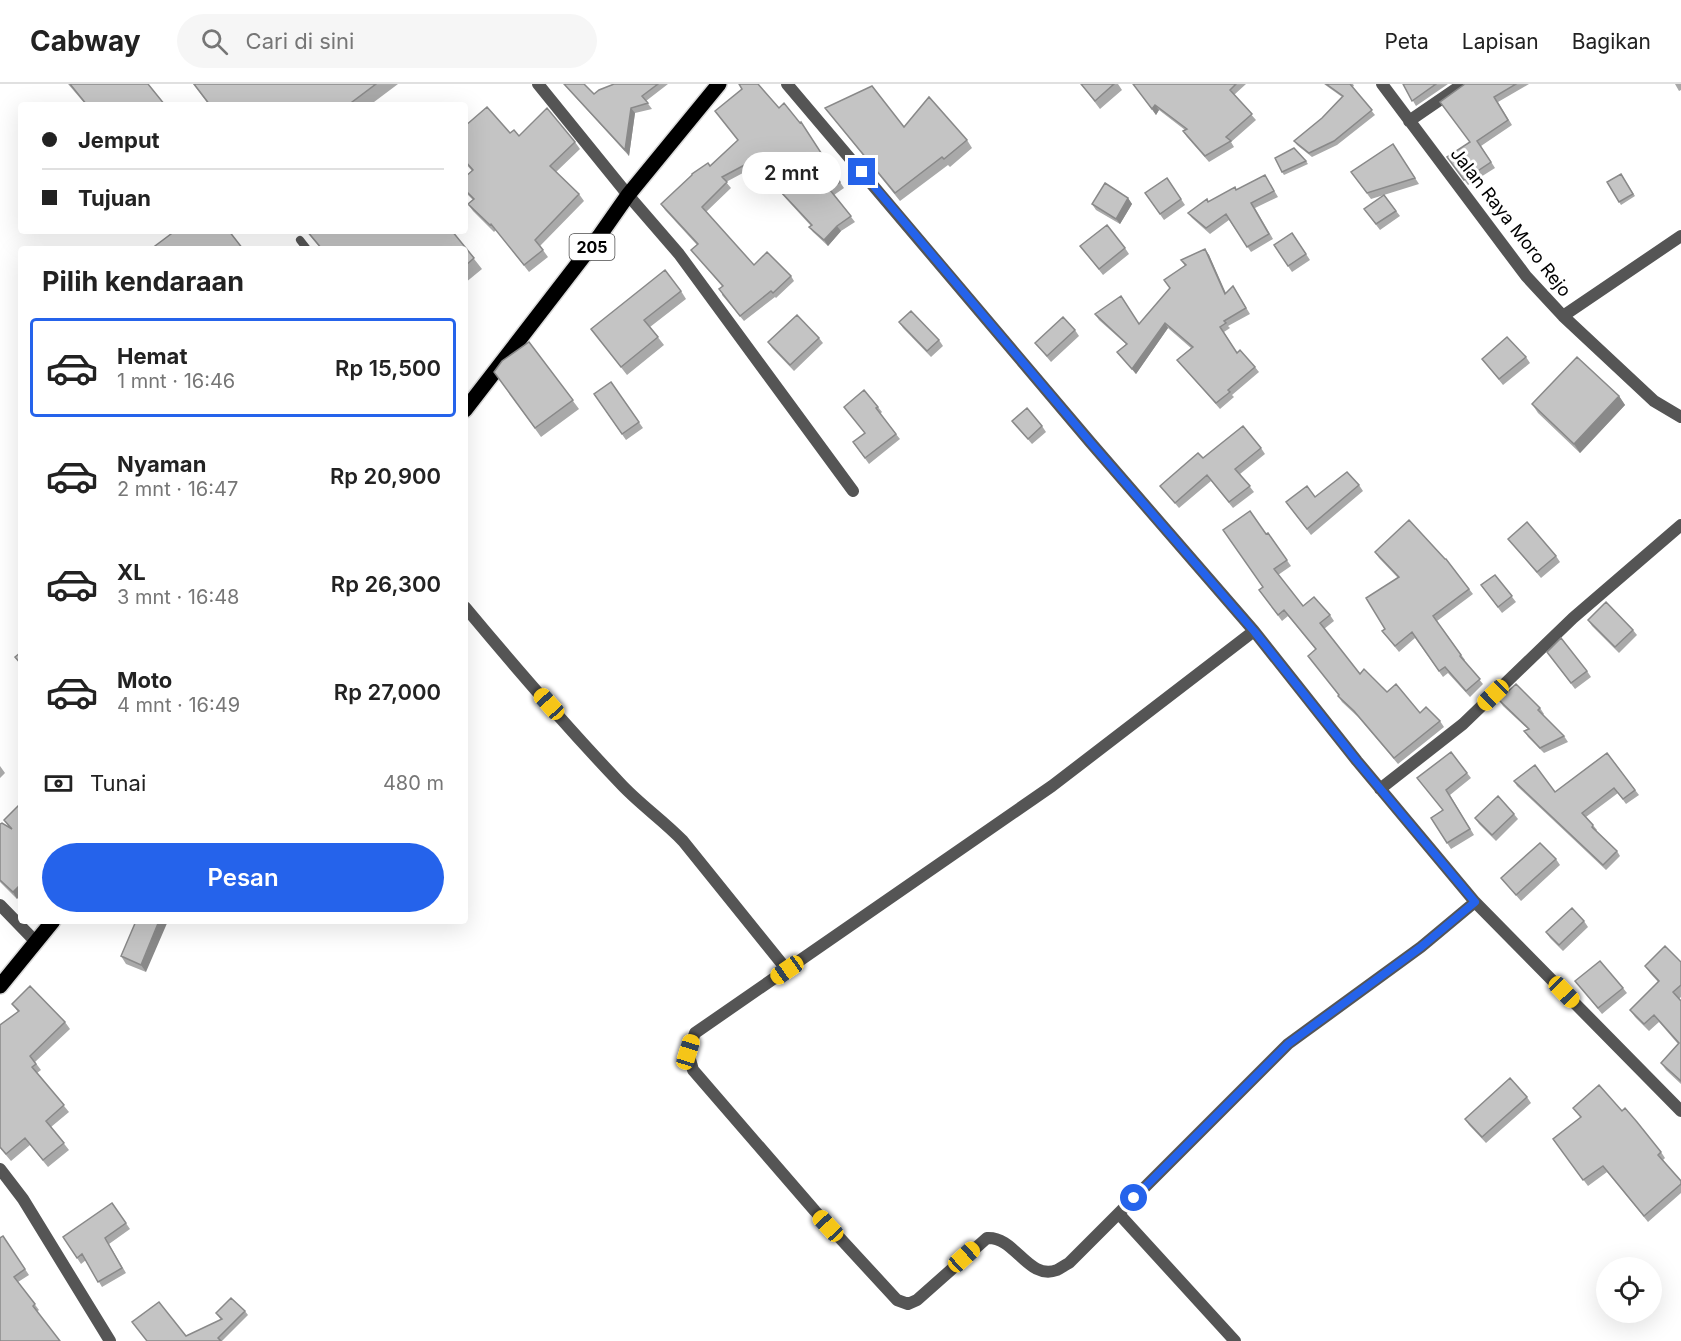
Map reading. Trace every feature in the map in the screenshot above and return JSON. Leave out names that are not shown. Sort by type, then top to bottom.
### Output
[{"type":"main road","name":"205","points":[[468,406],[600,235],[628,195],[719,84]]},
{"type":"main road","points":[[0,986],[51,924]]},
{"type":"street","points":[[538,84],[679,255],[853,491]]},
{"type":"street","points":[[787,84],[1091,443],[1254,631],[1380,789],[1475,902],[1681,1111]]},
{"type":"street","name":"Jalan Raya Moro Rejo","points":[[1382,84],[1526,276],[1563,316],[1654,401],[1681,417]]},
{"type":"street","points":[[1409,121],[1463,84]]},
{"type":"street","points":[[1563,316],[1681,236]]},
{"type":"street","points":[[1380,789],[1463,724],[1573,618],[1681,525]]},
{"type":"street","points":[[468,611],[620,784],[683,841],[787,970]]},
{"type":"street","points":[[1254,631],[1052,786],[695,1033],[688,1052],[693,1070],[815,1211],[897,1300],[908,1304],[918,1300],[987,1238],[1005,1243],[1029,1265],[1038,1269],[1056,1270],[1069,1263],[1288,1044],[1421,947],[1475,902]]},
{"type":"street","points":[[0,905],[18,924]]},
{"type":"street","points":[[18,924],[36,942]]},
{"type":"street","points":[[0,1169],[23,1199],[110,1341]]},
{"type":"street","points":[[1119,1214],[1234,1340]]},
{"type":"lane","points":[[300,240],[305,246]]},
{"type":"building","points":[[70,84],[148,84],[163,102],[85,102]]},
{"type":"building","points":[[194,84],[376,84],[352,102],[208,102]]},
{"type":"building","points":[[564,84],[584,84],[594,94],[614,84],[658,84],[642,96],[648,103],[631,108],[625,150]]},
{"type":"building","points":[[739,84],[758,84],[779,108],[784,103],[801,122],[840,182],[830,190],[851,216],[837,226],[824,240],[809,227],[812,225],[752,161],[722,177],[727,182],[702,207],[754,265],[767,252],[791,276],[773,293],[771,291],[740,316],[719,289],[723,286],[691,250],[698,244],[661,204],[692,174],[708,163],[710,166],[738,140],[715,111],[742,89]]},
{"type":"building","points":[[1081,84],[1114,84],[1095,101]]},
{"type":"building","points":[[1133,84],[1236,84],[1230,90],[1252,114],[1226,137],[1231,141],[1205,156],[1183,131],[1187,129],[1155,105],[1152,109]]},
{"type":"building","points":[[1326,84],[1350,84],[1372,110],[1334,141],[1309,153],[1294,141],[1322,118],[1343,96]]},
{"type":"building","points":[[1403,84],[1436,84],[1412,101]]},
{"type":"building","points":[[1465,84],[1516,84],[1494,97],[1508,120],[1477,141],[1491,162],[1464,180],[1447,157],[1470,142],[1440,102]]},
{"type":"building","points":[[872,86],[904,127],[929,97],[967,140],[895,193],[825,108]]},
{"type":"building","points":[[487,107],[510,133],[514,130],[519,136],[547,108],[575,142],[550,166],[579,194],[535,240],[543,250],[524,265],[491,224],[468,204],[474,199],[468,193],[468,174],[473,170],[468,164],[468,123]]},
{"type":"building","points":[[1393,144],[1415,178],[1367,193],[1351,172]]},
{"type":"building","points":[[1294,148],[1306,161],[1282,172],[1275,158]]},
{"type":"building","points":[[1621,174],[1633,194],[1619,202],[1607,182]]},
{"type":"building","points":[[1265,175],[1274,191],[1251,203],[1269,234],[1247,247],[1226,214],[1206,228],[1188,213],[1207,199],[1208,202],[1235,187],[1236,190]]},
{"type":"building","points":[[1167,178],[1181,199],[1160,214],[1145,193]]},
{"type":"building","points":[[1105,183],[1128,198],[1116,219],[1092,204]]},
{"type":"building","points":[[1384,195],[1396,211],[1376,224],[1364,209]]},
{"type":"building","points":[[1107,225],[1125,248],[1099,269],[1080,246]]},
{"type":"building","points":[[1292,233],[1306,254],[1288,266],[1274,245]]},
{"type":"building","points":[[171,234],[231,234],[241,246],[155,246]]},
{"type":"building","points":[[310,234],[454,234],[464,246],[320,246]]},
{"type":"building","points":[[1205,249],[1225,294],[1233,286],[1246,308],[1224,321],[1226,323],[1220,327],[1237,353],[1240,350],[1255,367],[1216,403],[1177,360],[1193,347],[1165,323],[1132,369],[1117,352],[1127,344],[1095,314],[1121,296],[1139,324],[1170,288],[1164,280],[1186,265],[1181,260]]},
{"type":"building","points":[[468,251],[474,258],[468,263]]},
{"type":"building","points":[[665,270],[681,291],[644,320],[658,337],[621,367],[591,329]]},
{"type":"building","points":[[911,311],[939,340],[927,351],[899,322]]},
{"type":"building","points":[[797,315],[819,338],[790,365],[768,342]]},
{"type":"building","points":[[1063,317],[1075,330],[1047,356],[1035,343]]},
{"type":"building","points":[[1507,337],[1526,357],[1499,379],[1482,359]]},
{"type":"building","points":[[529,342],[573,400],[535,428],[494,372],[502,361]]},
{"type":"building","points":[[1577,357],[1619,396],[1574,444],[1532,404]]},
{"type":"building","points":[[611,382],[639,422],[622,434],[594,394]]},
{"type":"building","points":[[864,390],[896,434],[865,458],[853,442],[865,433],[844,407]]},
{"type":"building","points":[[1027,408],[1042,426],[1028,439],[1012,421]]},
{"type":"building","points":[[1243,426],[1261,448],[1235,469],[1250,486],[1229,502],[1207,475],[1175,503],[1160,486],[1198,453],[1203,458]]},
{"type":"building","points":[[1347,472],[1359,485],[1307,529],[1286,502],[1307,486],[1315,497]]},
{"type":"building","points":[[1250,511],[1287,560],[1274,569],[1303,606],[1314,597],[1330,615],[1320,623],[1360,674],[1364,669],[1387,692],[1396,684],[1420,713],[1426,707],[1440,721],[1394,758],[1354,711],[1338,696],[1308,656],[1316,649],[1284,610],[1278,615],[1259,590],[1263,587],[1223,530]]},
{"type":"building","points":[[1409,520],[1446,559],[1469,589],[1433,616],[1460,656],[1480,679],[1466,691],[1445,667],[1439,671],[1412,632],[1395,646],[1382,631],[1385,629],[1366,598],[1399,577],[1375,552]]},
{"type":"building","points":[[1527,522],[1556,556],[1537,572],[1508,539]]},
{"type":"building","points":[[1495,575],[1512,596],[1498,607],[1481,585]]},
{"type":"building","points":[[1606,602],[1633,630],[1615,647],[1588,620]]},
{"type":"building","points":[[1561,638],[1587,671],[1571,683],[1547,652]]},
{"type":"building","points":[[1516,684],[1564,736],[1540,748],[1524,731],[1529,729],[1499,700]]},
{"type":"building","points":[[1451,752],[1467,773],[1446,790],[1470,829],[1447,843],[1431,818],[1443,810],[1417,778]]},
{"type":"building","points":[[1607,753],[1635,790],[1623,799],[1614,788],[1582,813],[1593,825],[1592,827],[1617,851],[1603,865],[1514,781],[1535,765],[1555,792]]},
{"type":"building","points":[[1498,796],[1514,814],[1492,835],[1475,818]]},
{"type":"building","points":[[18,806],[18,887],[13,892],[0,880],[0,824],[12,829],[4,820]]},
{"type":"building","points":[[1540,843],[1556,859],[1516,895],[1501,878]]},
{"type":"building","points":[[1572,908],[1584,921],[1559,945],[1546,932]]},
{"type":"building","points":[[135,924],[158,924],[141,965],[121,956]]},
{"type":"building","points":[[1665,946],[1681,962],[1681,985],[1673,992],[1681,1001],[1681,1081],[1661,1063],[1679,1043],[1654,1015],[1644,1024],[1630,1010],[1659,981],[1645,966]]},
{"type":"building","points":[[1600,961],[1623,988],[1598,1008],[1575,981]]},
{"type":"building","points":[[30,986],[65,1022],[30,1056],[36,1064],[32,1067],[64,1105],[46,1121],[64,1143],[43,1160],[25,1138],[6,1154],[0,1147],[0,1025],[19,1011],[12,1004]]},
{"type":"building","points":[[1510,1078],[1527,1097],[1482,1137],[1465,1119]]},
{"type":"building","points":[[1599,1085],[1622,1111],[1625,1108],[1637,1122],[1661,1152],[1658,1155],[1681,1181],[1681,1184],[1644,1216],[1603,1166],[1583,1180],[1553,1139],[1581,1117],[1573,1108]]},
{"type":"building","points":[[112,1203],[126,1223],[105,1238],[122,1268],[98,1282],[82,1254],[77,1258],[63,1237]]},
{"type":"building","points":[[3,1236],[25,1269],[14,1277],[60,1341],[0,1341],[0,1238]]},
{"type":"building","points":[[231,1298],[245,1311],[218,1338],[221,1341],[147,1341],[132,1322],[159,1302],[186,1336],[222,1319],[216,1313]]},
{"type":"route","points":[[862,172],[1091,443],[1254,631],[1357,761],[1475,902],[1421,947],[1288,1044],[1134,1198]]}]
